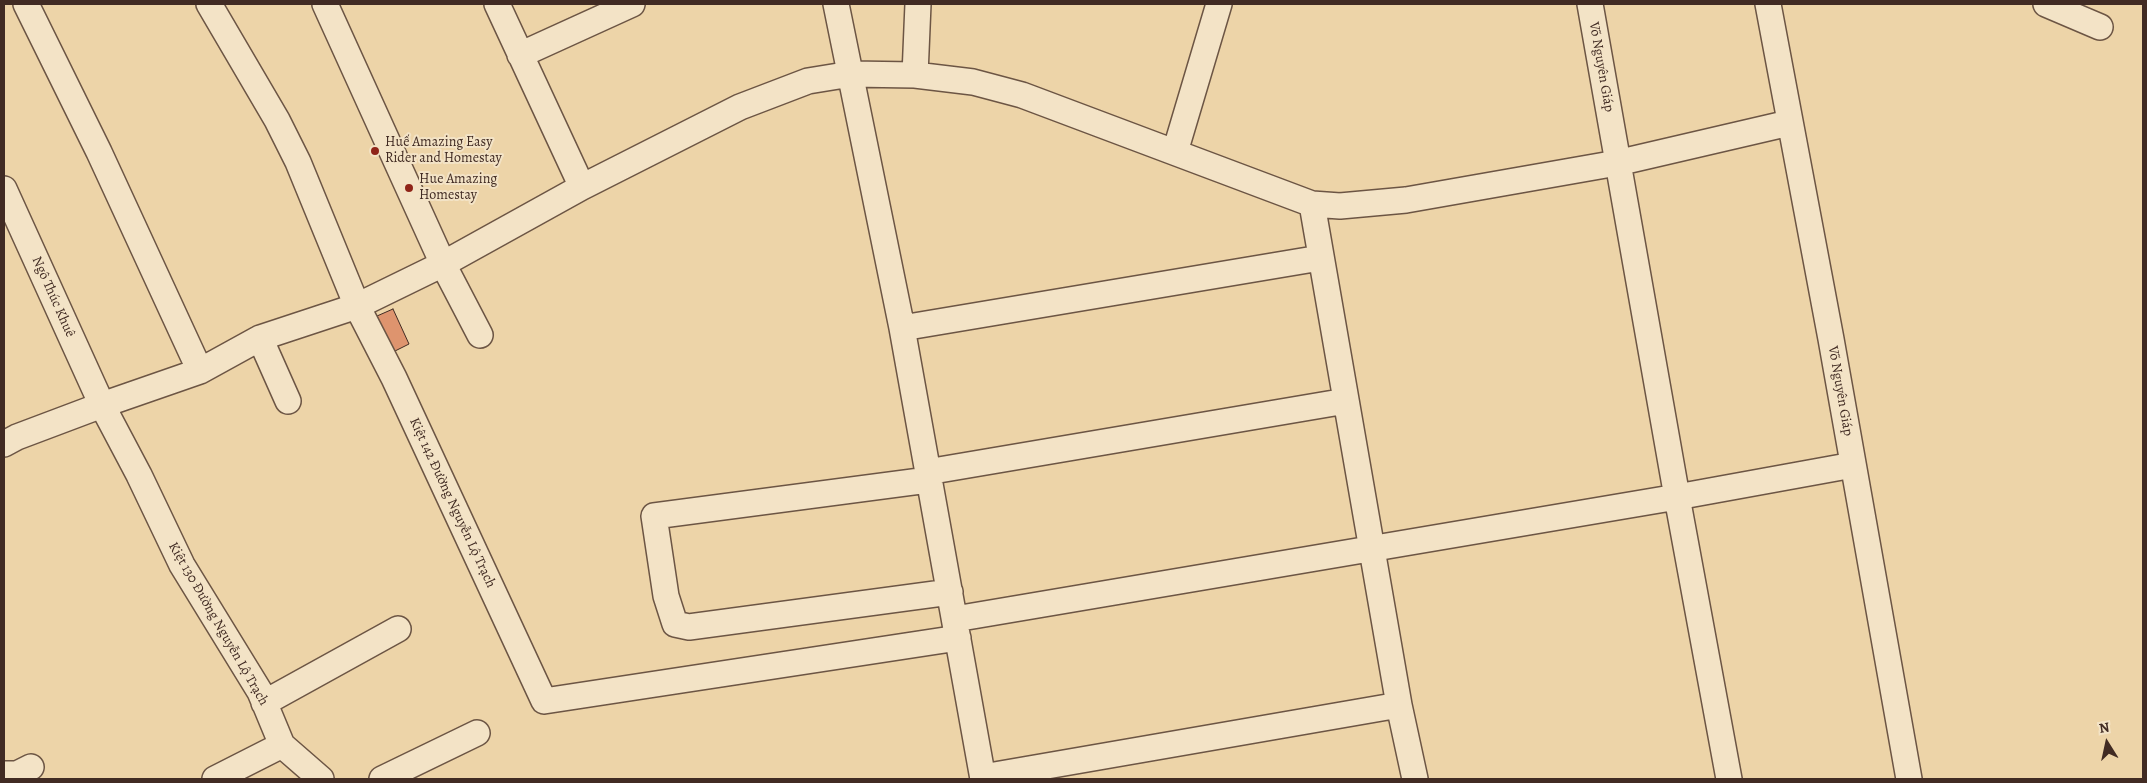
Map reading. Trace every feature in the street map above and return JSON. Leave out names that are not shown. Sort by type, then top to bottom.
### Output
[{"type":"street","points":[[26,4],[99,152],[200,371]]},
{"type":"street","name":"Kiệt 142 Đường Nguyễn Lộ Trạch","points":[[209,4],[277,120],[298,162],[357,306],[399,387],[544,701],[956,629]]},
{"type":"street","points":[[325,4],[443,264],[480,335]]},
{"type":"street","points":[[497,4],[582,187]]},
{"type":"street","points":[[520,55],[632,4]]},
{"type":"street","points":[[836,4],[902,328],[927,476],[983,778],[1399,705]]},
{"type":"street","points":[[915,75],[918,4]]},
{"type":"street","points":[[1175,152],[1220,4]]},
{"type":"street","name":"Võ Nguyên Giáp","points":[[1590,4],[1676,497],[1729,779]]},
{"type":"street","name":"Võ Nguyên Giáp","points":[[1768,4],[1909,779]]},
{"type":"street","points":[[2046,4],[2100,27]]},
{"type":"street","points":[[4,444],[102,404],[200,371],[260,338],[357,306],[443,264],[582,187],[740,108],[808,81],[851,74],[915,75],[973,82],[1022,95],[1312,204],[1340,206],[1406,200],[1617,163],[1789,123]]},
{"type":"street","name":"Ngô Thúc Khuê","points":[[4,188],[102,404]]},
{"type":"street","points":[[1312,204],[1399,705],[1415,779]]},
{"type":"street","points":[[902,328],[1320,258]]},
{"type":"street","points":[[260,338],[288,401]]},
{"type":"street","points":[[950,592],[689,627],[675,624],[666,596],[654,516],[927,476],[1346,401]]},
{"type":"street","name":"Kiệt 130 Đường Nguyễn Lộ Trạch","points":[[102,404],[139,474],[182,566],[260,692],[282,745],[321,779]]},
{"type":"street","points":[[956,629],[1372,549],[1853,465]]},
{"type":"street","points":[[264,703],[398,629]]},
{"type":"street","points":[[382,779],[477,733]]},
{"type":"street","points":[[215,779],[282,745]]},
{"type":"street","points":[[4,774],[17,774],[31,767]]},
{"type":"building","points":[[393,309],[409,344],[393,352],[377,316]]},
{"type":"place","name":"Huế Amazing Easy Rider and Homestay","points":[[375,151]]},
{"type":"place","name":"Hue Amazing Homestay","points":[[409,188]]}]
